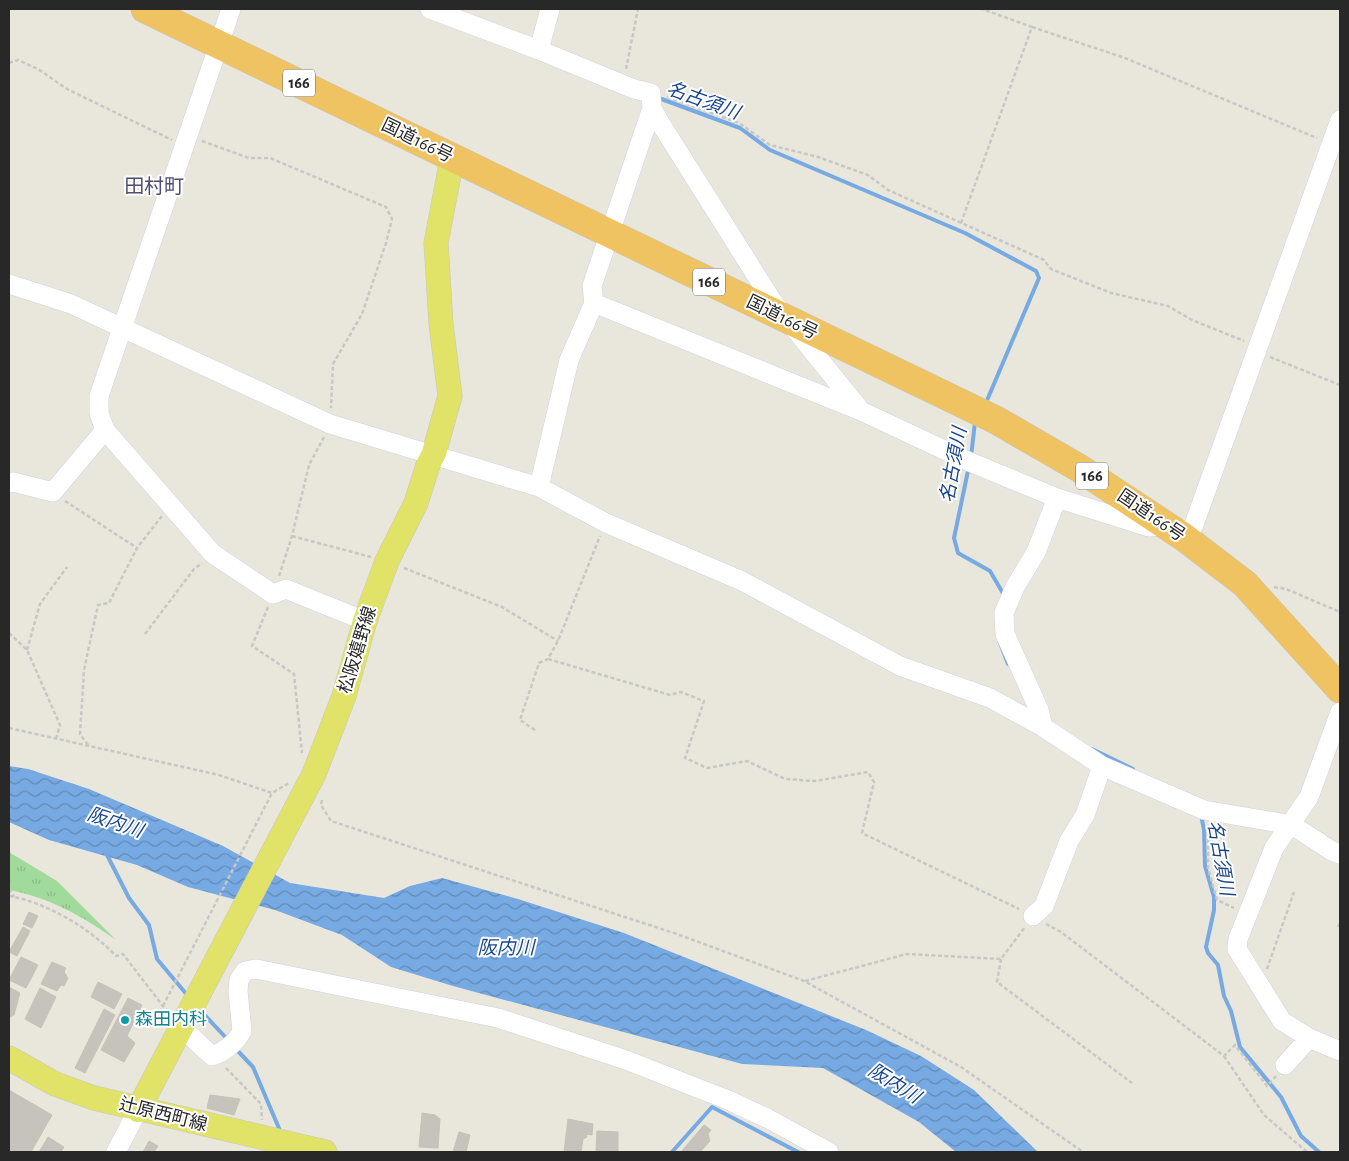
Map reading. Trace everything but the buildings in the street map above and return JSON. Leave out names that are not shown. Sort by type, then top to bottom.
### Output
[{"type":"highway","name":"国道166号","points":[[145,9],[219,43],[452,158],[609,231],[786,320],[996,420],[1080,468],[1176,532],[1245,584],[1340,689]]},
{"type":"main road","name":"松阪嬉野線","points":[[138,1110],[312,777],[344,696],[365,621],[387,561],[416,503],[428,465],[434,453],[450,396],[441,324],[436,243],[452,158]]},
{"type":"main road","name":"辻原西町線","points":[[9,1058],[33,1073],[70,1090],[263,1146],[294,1145],[325,1152]]},
{"type":"street","points":[[232,9],[99,396],[99,413],[105,430],[213,554],[273,594],[286,589],[365,621]]},
{"type":"street","points":[[430,9],[539,50],[623,85],[651,101],[786,320],[861,411]]},
{"type":"street","points":[[539,50],[550,9]]},
{"type":"street","points":[[538,487],[569,360],[594,303],[592,286],[651,101]]},
{"type":"street","points":[[594,303],[861,411],[970,462],[1058,498],[1149,527],[1176,532],[1193,527],[1258,352],[1340,120]]},
{"type":"street","points":[[9,284],[71,304],[330,424],[434,453],[538,487],[606,523],[742,580],[900,666],[990,698],[1042,721],[1102,766],[1199,808],[1292,825],[1332,851],[1340,854]]},
{"type":"street","points":[[9,483],[13,482],[53,492],[105,430]]},
{"type":"street","points":[[1042,721],[1005,634],[1004,613],[1015,587],[1036,552],[1058,498]]},
{"type":"street","points":[[1340,712],[1309,798],[1292,825],[1274,848],[1238,939],[1236,949],[1282,1021],[1309,1038],[1340,1051]]},
{"type":"street","points":[[1033,916],[1044,906],[1069,841],[1085,815],[1102,766]]},
{"type":"street","points":[[182,1028],[217,1054],[239,1037],[242,1031],[239,980],[242,974],[252,968],[498,1018],[626,1060],[728,1100],[767,1118],[830,1152]]},
{"type":"street","points":[[1285,1065],[1309,1038]]},
{"type":"street","points":[[116,1152],[138,1110]]},
{"type":"path","points":[[623,85],[638,9]]},
{"type":"path","points":[[982,9],[1125,58],[1331,144]]},
{"type":"path","points":[[961,223],[1032,27]]},
{"type":"path","points":[[9,63],[18,60],[38,69],[67,89],[186,141],[249,158],[270,158],[386,207],[392,219],[386,243],[362,314],[333,364],[330,424],[309,465],[292,536],[273,594],[252,646],[294,674],[302,754],[321,805],[331,821],[677,934],[804,981],[961,1067],[1083,1152]]},
{"type":"path","points":[[651,101],[739,123],[770,145],[818,157],[868,175],[888,190],[1044,260],[1051,269],[1103,290],[1168,306],[1192,320],[1249,343],[1258,352],[1340,385]]},
{"type":"path","points":[[53,492],[137,548]]},
{"type":"path","points":[[89,746],[80,734],[84,670],[98,605],[109,603],[137,548],[171,505]]},
{"type":"path","points":[[534,730],[520,720],[539,663],[548,659],[558,641],[606,523]]},
{"type":"path","points":[[292,536],[387,561],[502,607],[558,641]]},
{"type":"path","points":[[145,634],[194,569],[213,554]]},
{"type":"path","points":[[27,650],[40,604],[67,567]]},
{"type":"path","points":[[1245,584],[1286,589],[1340,612]]},
{"type":"path","points":[[9,633],[27,650],[60,725],[56,739]]},
{"type":"path","points":[[548,659],[670,695],[681,692],[704,701],[685,758],[707,768],[747,761],[785,779],[815,781],[868,772],[874,782],[862,834],[1033,916],[1061,932],[1224,1056],[1264,1115],[1307,1152]]},
{"type":"path","points":[[9,728],[219,775],[272,793]]},
{"type":"path","points":[[163,1006],[272,793],[291,782],[312,777]]},
{"type":"path","points":[[1199,808],[1209,832],[1208,868],[1217,900],[1248,914]]},
{"type":"path","points":[[9,889],[14,897]]},
{"type":"path","points":[[1257,982],[1271,964],[1294,892]]},
{"type":"path","points":[[9,896],[83,928],[102,941],[116,956],[123,954],[182,1028]]},
{"type":"path","points":[[1033,916],[1001,959],[997,982],[1132,1083]]},
{"type":"path","points":[[1338,928],[1340,922]]},
{"type":"path","points":[[804,981],[907,954],[1001,959]]},
{"type":"path","points":[[1224,1056],[1235,1045],[1267,1086],[1272,1080]]},
{"type":"path","points":[[217,1054],[261,1104],[263,1146]]},
{"type":"green space","points":[[9,852],[57,881],[116,940],[91,923],[65,909],[38,898],[9,890]]},
{"type":"water","name":"阪内川","points":[[9,766],[28,769],[89,789],[223,846],[290,883],[384,898],[410,886],[442,878],[518,899],[624,933],[866,1030],[921,1056],[974,1090],[1038,1152],[956,1152],[919,1122],[823,1068],[742,1064],[453,986],[391,967],[342,935],[275,910],[188,887],[137,865],[49,840],[9,822]]},
{"type":"waterway","name":"名古須川","points":[[656,97],[740,128],[770,150],[965,233],[1036,271],[1039,278],[985,405]]},
{"type":"waterway","name":"名古須川","points":[[971,457],[975,422]]},
{"type":"waterway","name":"名古須川","points":[[969,466],[954,538],[958,553],[990,571],[1004,595]]},
{"type":"waterway","name":"名古須川","points":[[999,640],[1008,664]]},
{"type":"waterway","name":"名古須川","points":[[1092,749],[1133,769]]},
{"type":"waterway","name":"名古須川","points":[[1201,815],[1204,830],[1205,866],[1214,897],[1214,910],[1206,947],[1208,953],[1218,965],[1224,996],[1231,1011],[1240,1047],[1281,1097],[1301,1136],[1319,1152]]},
{"type":"waterway","points":[[106,853],[129,898],[149,925],[157,959],[188,996]]},
{"type":"waterway","points":[[199,1009],[229,1041]]},
{"type":"waterway","points":[[235,1048],[253,1067],[281,1133]]},
{"type":"waterway","points":[[672,1152],[712,1107],[798,1152]]},
{"type":"place","name":"森田内科","points":[[125,1020]]},
{"type":"district","name":"田村町","points":[[154,187]]}]
